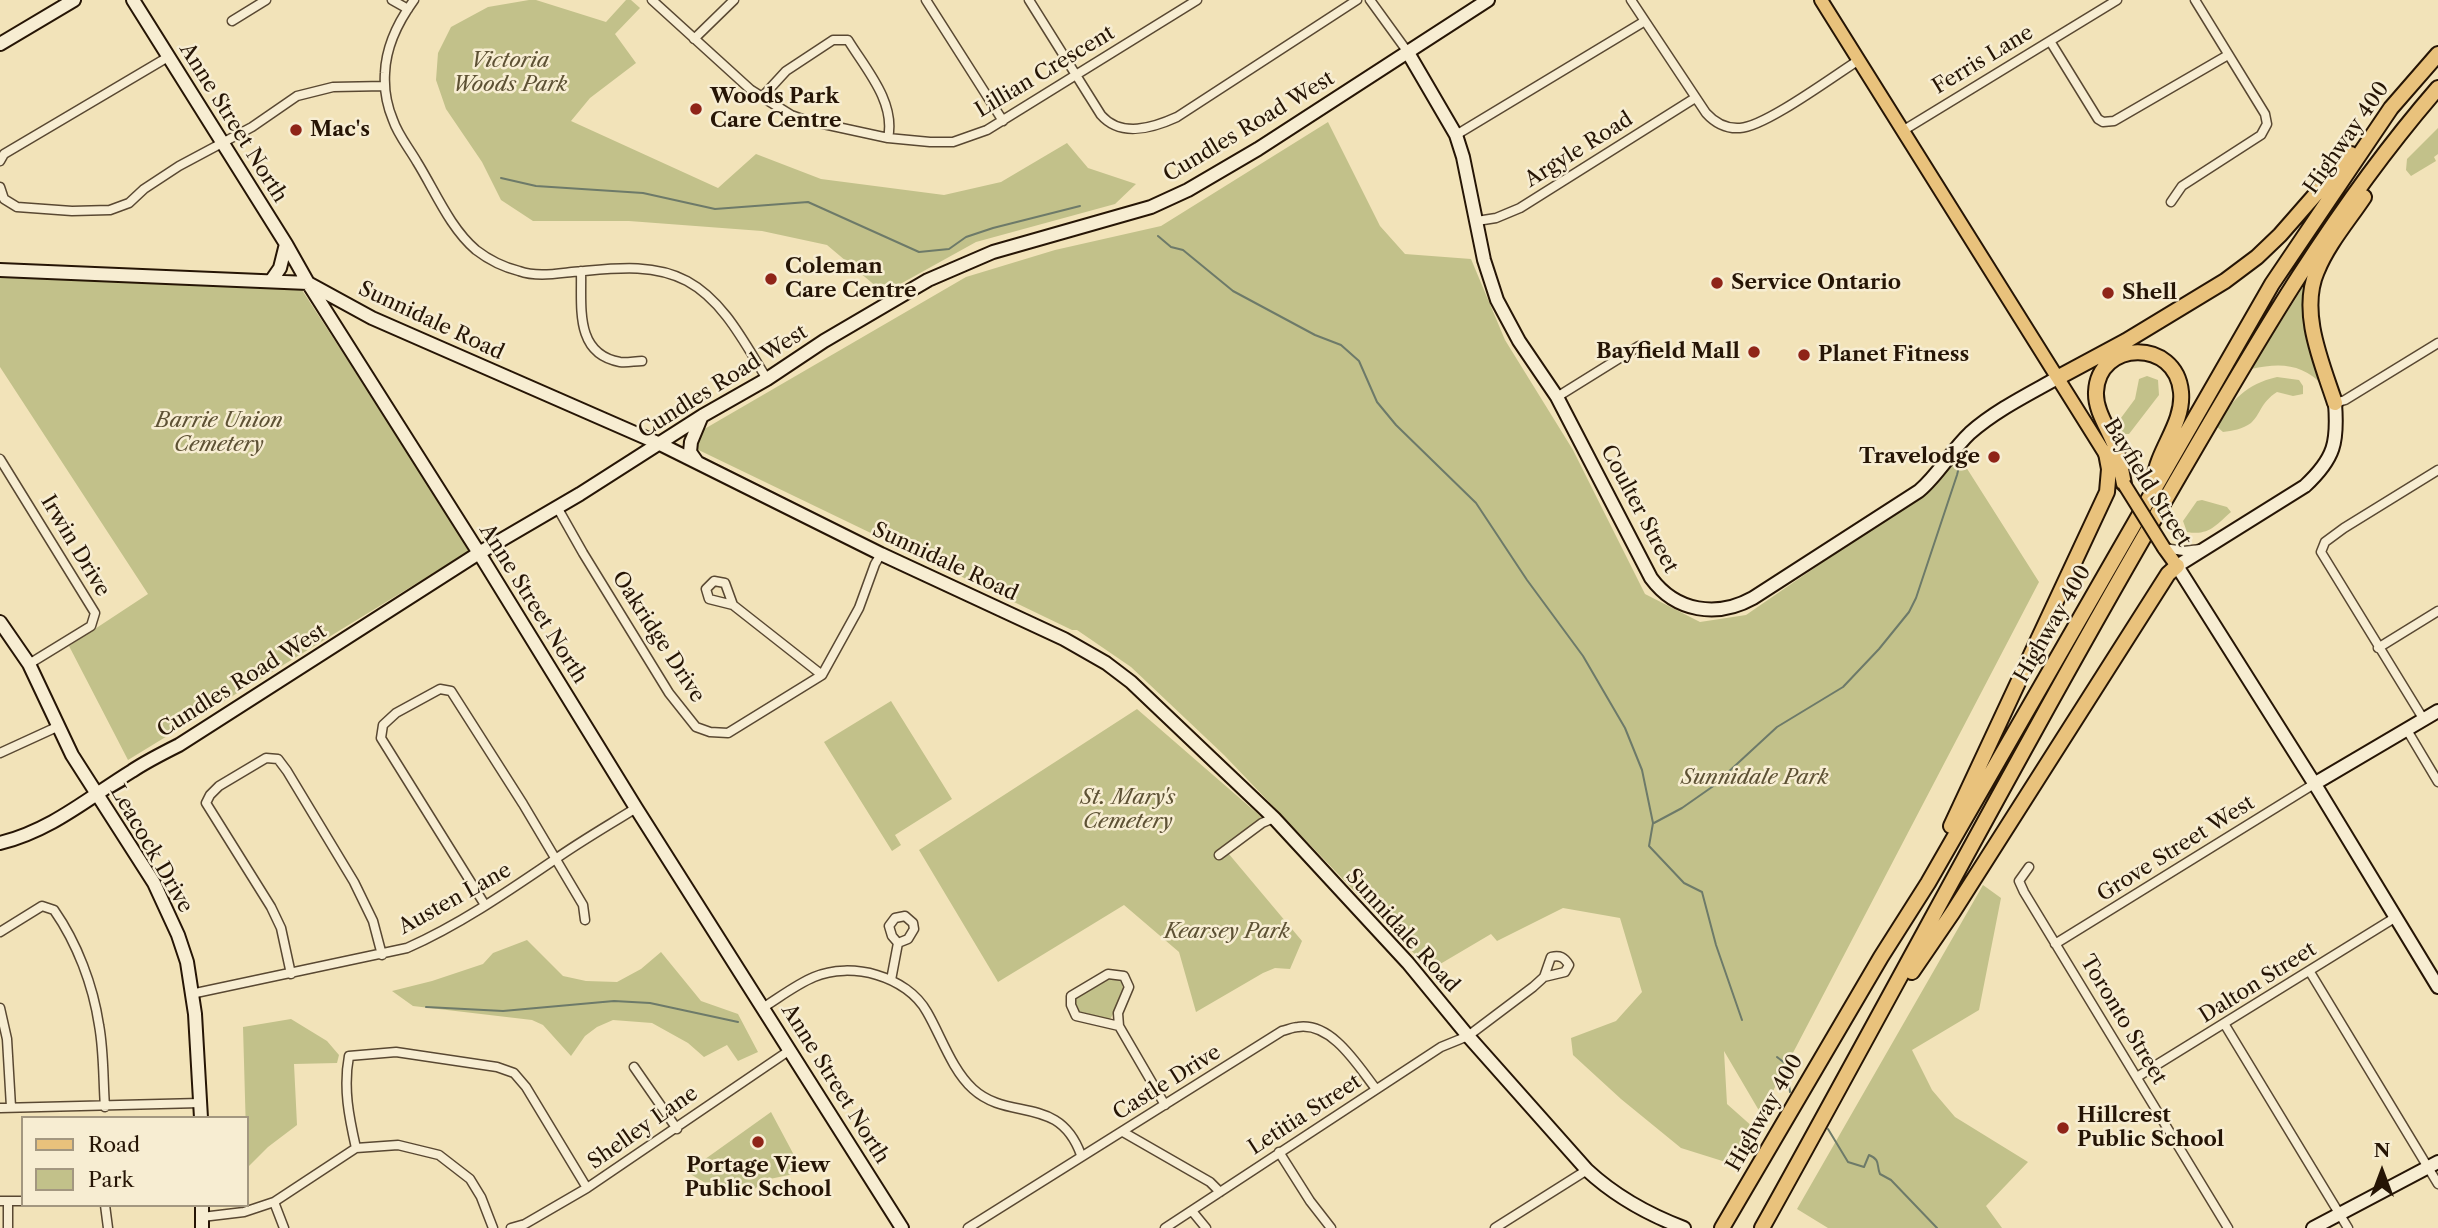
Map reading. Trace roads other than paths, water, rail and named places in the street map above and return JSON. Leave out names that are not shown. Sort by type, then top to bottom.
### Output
[{"type":"highway","name":"Highway 400","points":[[1722,1228],[1881,957],[1928,884],[2272,284],[2391,108],[2438,54]]},
{"type":"highway","name":"Highway 400","points":[[1762,1228],[2093,624],[2273,314],[2329,230],[2399,135],[2438,88]]},
{"type":"highway","points":[[2059,377],[2126,341],[2225,281],[2257,257],[2280,235],[2391,108]]},
{"type":"highway","points":[[2335,403],[2314,332],[2311,306],[2313,281],[2332,245],[2384,168],[2399,135]]},
{"type":"highway","points":[[2124,484],[2117,452],[2102,417],[2096,391],[2105,368],[2127,353],[2140,351],[2166,362],[2179,380],[2181,393],[2181,405],[2155,474],[2152,495]]},
{"type":"highway","points":[[1928,884],[1943,841],[2107,492],[2109,470],[2106,453]]},
{"type":"highway","points":[[1849,1070],[2168,574],[2177,566]]},
{"type":"main road","name":"Bayfield Street","points":[[1821,0],[2177,566]]},
{"type":"street","points":[[0,44],[74,0]]},
{"type":"street","name":"Anne Street North","points":[[133,0],[308,283],[480,553],[636,808],[902,1228]]},
{"type":"street","points":[[232,21],[267,0]]},
{"type":"street","points":[[391,0],[408,9]]},
{"type":"street","points":[[414,0],[399,23],[389,47],[385,73],[393,122],[459,231],[476,250],[497,264],[522,273],[547,275],[646,268],[685,280],[704,292],[721,309],[767,379]]},
{"type":"street","name":"Lillian Crescent","points":[[652,0],[751,90],[791,115],[888,138],[930,142],[953,142],[987,130],[1197,0]]},
{"type":"street","points":[[694,38],[734,0]]},
{"type":"street","points":[[926,0],[1003,121]]},
{"type":"street","points":[[1030,0],[1101,115],[1112,125],[1126,129],[1157,125],[1177,117],[1357,0]]},
{"type":"street","points":[[1370,0],[1407,51]]},
{"type":"street","name":"Cundles Road West","points":[[0,843],[42,828],[98,795],[131,771],[179,745],[480,553],[928,280],[993,252],[1151,206],[1188,190],[1258,149],[1489,0]]},
{"type":"street","points":[[1632,0],[1706,113],[1728,128],[1745,128],[1767,118],[1859,60]]},
{"type":"street","name":"Ferris Lane","points":[[1904,130],[2117,0]]},
{"type":"street","points":[[2171,202],[2182,186],[2261,135],[2266,129],[2266,114],[2194,0]]},
{"type":"street","points":[[1456,135],[1645,21]]},
{"type":"street","points":[[763,96],[786,71],[833,40],[848,40],[879,90],[888,110],[891,127],[888,138]]},
{"type":"street","points":[[2050,41],[2098,119],[2103,122],[2114,121],[2228,55]]},
{"type":"street","name":"Coulter Street","points":[[1407,51],[1456,135],[1489,278],[1497,300],[1519,341],[1557,397],[1651,578],[1667,596],[1689,607],[1715,610],[1740,605],[1919,491],[1931,481],[1972,432],[2013,403],[2059,377]]},
{"type":"street","points":[[0,161],[4,154],[169,57]]},
{"type":"street","points":[[0,187],[5,199],[18,207],[110,211],[129,203],[144,189],[179,166],[223,144],[297,96],[333,87],[386,86]]},
{"type":"street","name":"Argyle Road","points":[[1476,221],[1496,218],[1520,208],[1695,98]]},
{"type":"street","points":[[271,281],[280,268],[286,244]]},
{"type":"street","name":"Sunnidale Road","points":[[0,270],[308,283],[372,318],[660,444],[881,554],[1064,639],[1106,663],[1131,682],[1274,818],[1408,963],[1468,1036],[1587,1170],[1632,1206],[1684,1228]]},
{"type":"street","points":[[581,271],[582,322],[587,341],[601,354],[620,362],[642,361]]},
{"type":"street","points":[[2177,566],[2305,485],[2325,466],[2331,456],[2337,431],[2335,403],[2345,400],[2438,343]]},
{"type":"street","points":[[1557,397],[1639,346]]},
{"type":"street","points":[[698,462],[690,452],[691,442],[702,416]]},
{"type":"street","name":"Irwin Drive","points":[[0,459],[95,613],[91,626],[29,664]]},
{"type":"street","points":[[2424,720],[2322,557],[2322,547],[2344,528],[2438,470]]},
{"type":"street","name":"Oakridge Drive","points":[[557,507],[669,693],[696,727],[710,732],[728,733],[822,675],[859,608],[881,554]]},
{"type":"street","points":[[2164,548],[2184,551],[2206,547]]},
{"type":"street","name":"Bayfield Street","points":[[2177,566],[2438,988]]},
{"type":"street","points":[[733,605],[822,675]]},
{"type":"street","points":[[2378,648],[2438,611]]},
{"type":"street","name":"Leacock Drive","points":[[0,622],[29,664],[72,755],[154,883],[168,914],[187,962],[195,1014],[201,1116]]},
{"type":"street","points":[[485,905],[381,738],[383,724],[396,713],[440,689],[451,691],[583,905],[585,920]]},
{"type":"street","points":[[2314,784],[2438,711]]},
{"type":"street","points":[[0,753],[59,726]]},
{"type":"street","points":[[2407,730],[2438,782]]},
{"type":"street","points":[[291,974],[281,928],[206,803],[209,795],[219,786],[266,758],[278,759],[287,771],[354,882],[373,921],[382,955]]},
{"type":"street","name":"Grove Street West","points":[[2056,944],[2314,784]]},
{"type":"street","name":"Austen Lane","points":[[191,994],[407,948],[433,937],[636,808]]},
{"type":"street","points":[[1219,855],[1262,823],[1274,818]]},
{"type":"street","name":"Toronto Street","points":[[2029,867],[2021,875],[2020,886],[2228,1228]]},
{"type":"street","points":[[0,932],[42,906],[54,909],[62,921],[88,979],[100,1027],[105,1107]]},
{"type":"street","name":"Dalton Street","points":[[2137,1077],[2396,917]]},
{"type":"street","points":[[891,979],[898,943]]},
{"type":"street","points":[[764,1007],[814,977],[832,971],[850,971],[891,979],[912,992],[925,1008],[959,1070],[973,1089],[992,1102],[1037,1111],[1057,1121],[1077,1144],[1081,1155]]},
{"type":"street","points":[[2310,972],[2433,1165],[2438,1184]]},
{"type":"street","points":[[1119,1026],[1076,1016],[1071,1005],[1071,996],[1108,974],[1124,976],[1129,987],[1118,1013],[1119,1026],[1165,1105]]},
{"type":"street","name":"Letitia Street","points":[[1165,1228],[1441,1047],[1468,1036],[1544,976]]},
{"type":"street","points":[[0,1008],[7,1039],[11,1107]]},
{"type":"street","points":[[2225,1025],[2348,1228]]},
{"type":"street","name":"Castle Drive","points":[[968,1228],[1282,1031],[1299,1026],[1317,1028],[1331,1037],[1376,1089]]},
{"type":"street","name":"Shelley Lane","points":[[511,1228],[526,1224],[587,1188],[677,1129],[790,1049]]},
{"type":"street","points":[[356,1148],[347,1107],[346,1072],[349,1056],[396,1052],[497,1067],[514,1073],[526,1087],[587,1188]]},
{"type":"street","points":[[634,1067],[677,1129]]},
{"type":"street","points":[[0,1108],[200,1103]]},
{"type":"street","points":[[1123,1132],[1210,1182],[1220,1192]]},
{"type":"street","points":[[202,1217],[244,1212],[274,1202],[356,1148],[398,1145],[439,1155],[470,1179],[481,1196],[493,1228]]},
{"type":"street","points":[[1279,1152],[1331,1228]]},
{"type":"street","points":[[2313,1228],[2433,1165]]},
{"type":"street","points":[[1495,1228],[1587,1170]]},
{"type":"street","points":[[4,1201],[8,1228]]},
{"type":"street","points":[[274,1202],[284,1228]]},
{"type":"street","points":[[106,1207],[108,1228]]},
{"type":"street","points":[[1192,1211],[1206,1228]]},
{"type":"waterway","points":[[501,178],[536,186],[643,193],[715,209],[808,202],[919,252],[949,249],[966,237],[993,228],[1080,206]]},
{"type":"waterway","points":[[1158,236],[1171,247],[1183,250],[1233,291],[1315,335],[1341,345],[1359,361],[1377,402],[1396,425],[1476,503],[1527,580],[1583,656],[1625,728],[1642,770],[1653,823],[1649,846],[1684,883],[1702,892],[1716,945],[1742,1020]]},
{"type":"waterway","points":[[1654,823],[1712,787],[1777,727],[1843,687],[1879,649],[1909,612],[1916,598],[1963,450]]},
{"type":"waterway","points":[[426,1007],[503,1011],[614,1001],[650,1003],[738,1022]]},
{"type":"waterway","points":[[1777,1057],[1786,1064],[1790,1092]]},
{"type":"waterway","points":[[1828,1129],[1848,1162],[1864,1167],[1869,1155],[1873,1157],[1877,1161],[1880,1174],[1891,1180],[1937,1228]]},
{"type":"place","name":"Woods Park Care Centre","points":[[696,109]]},
{"type":"place","name":"Mac's","points":[[296,130]]},
{"type":"place","name":"Coleman Care Centre","points":[[771,279]]},
{"type":"place","name":"Service Ontario","points":[[1717,283]]},
{"type":"place","name":"Shell","points":[[2108,293]]},
{"type":"place","name":"Bayfield Mall","points":[[1754,352]]},
{"type":"place","name":"Planet Fitness","points":[[1804,355]]},
{"type":"place","name":"Travelodge","points":[[1994,457]]},
{"type":"place","name":"Hillcrest Public School","points":[[2063,1128]]},
{"type":"place","name":"Portage View Public School","points":[[758,1142]]},
{"type":"park label","name":"Victoria Woods Park","points":[[510,73]]},
{"type":"park label","name":"Barrie Union Cemetery","points":[[219,433]]},
{"type":"park label","name":"Sunnidale Park","points":[[1755,778]]},
{"type":"park label","name":"St. Mary's Cemetery","points":[[1128,810]]},
{"type":"park label","name":"Kearsey Park","points":[[1227,932]]}]
